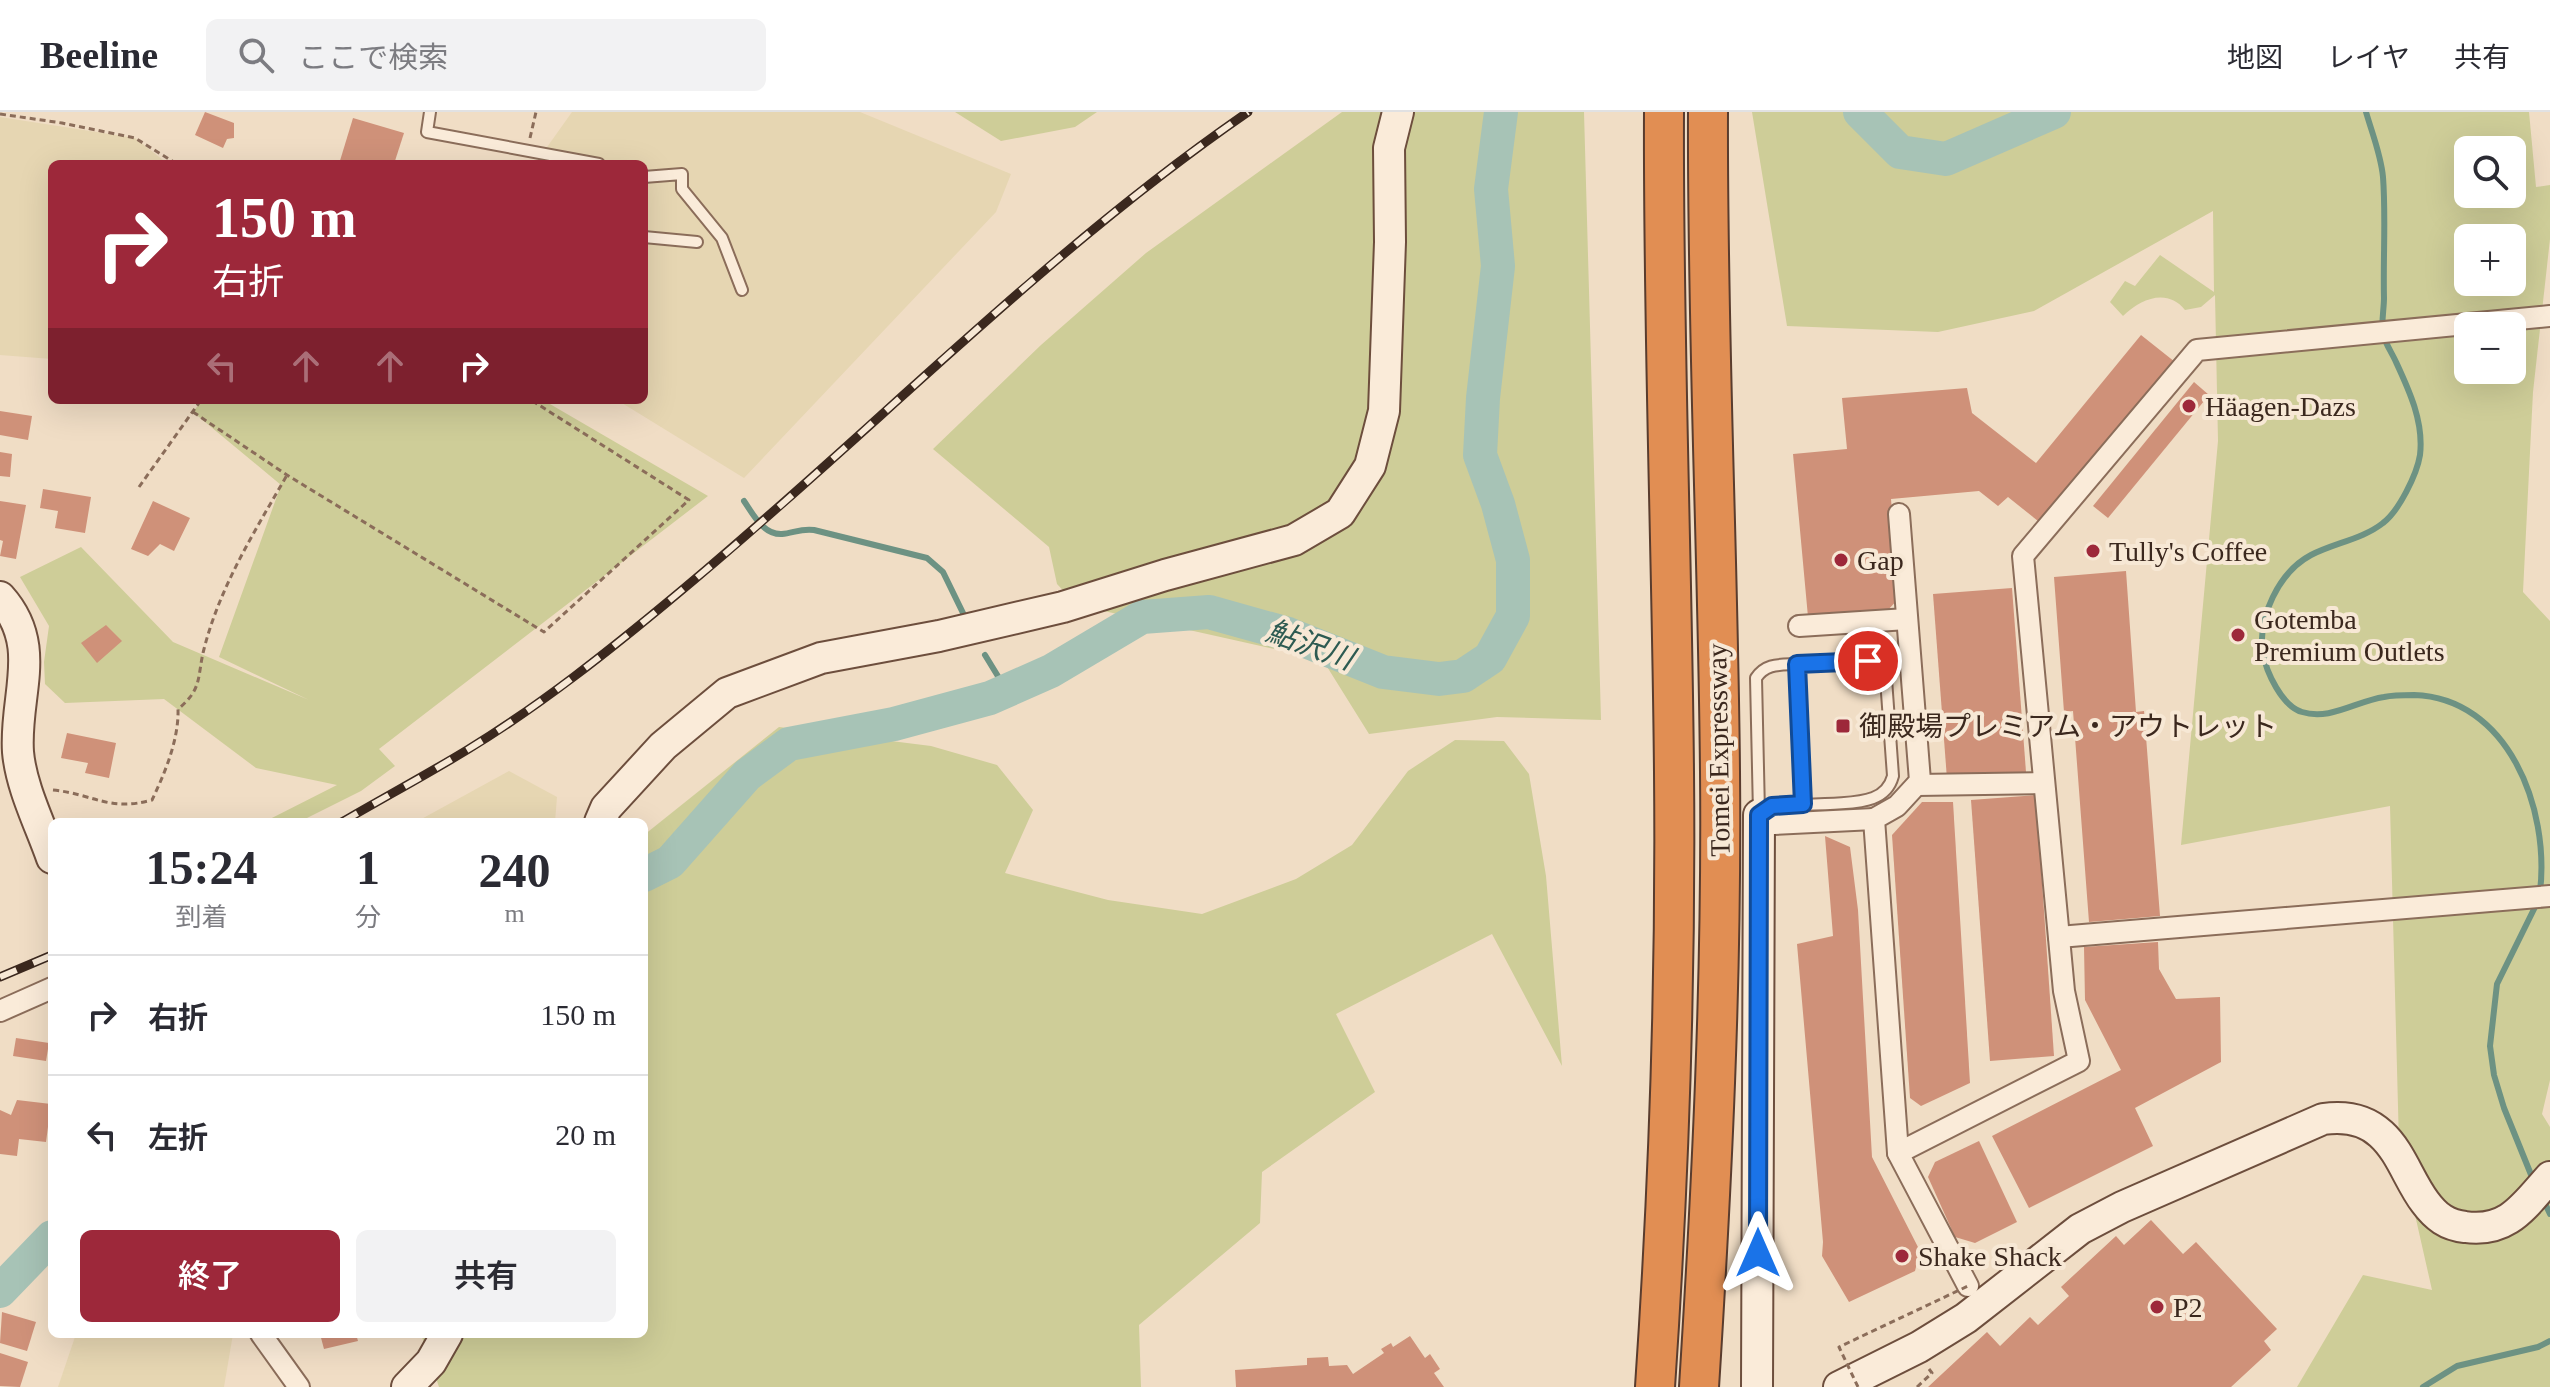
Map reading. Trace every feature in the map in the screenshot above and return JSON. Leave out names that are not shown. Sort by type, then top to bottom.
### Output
[{"type":"highway","name":"Tomei Expressway","points":[[1655,1387],[1672,1065],[1674,789],[1664,120]]},
{"type":"highway","name":"Tomei Expressway","points":[[1699,1387],[1717,1075],[1720,774],[1709,122]]},
{"type":"street","points":[[603,815],[663,746],[727,693],[821,658],[939,636],[1063,607],[1294,540],[1340,513],[1370,466],[1384,411],[1390,242],[1389,148],[1398,112]]},
{"type":"street","points":[[1898,1153],[2079,1061],[2064,991],[2023,556],[2197,350],[2550,316]]},
{"type":"street","points":[[1757,1387],[1766,820],[1874,819],[1897,806],[1920,781],[1899,514]]},
{"type":"street","points":[[0,597],[19,624],[25,649],[18,753],[48,847]]},
{"type":"street","points":[[1799,626],[1907,619]]},
{"type":"street","points":[[1917,785],[2044,783]]},
{"type":"street","points":[[1874,819],[1898,1153],[1968,1286]]},
{"type":"street","points":[[2059,937],[2550,896]]},
{"type":"street","points":[[0,1011],[48,990]]},
{"type":"street","points":[[1839,1387],[1919,1347],[1966,1318],[2080,1229],[2122,1207],[2323,1119],[2356,1119],[2382,1134],[2424,1201],[2439,1219],[2454,1226],[2500,1219],[2548,1167]]},
{"type":"street","points":[[264,1338],[299,1387]]},
{"type":"street","points":[[407,1387],[431,1362],[445,1338]]},
{"type":"lane","points":[[430,112],[427,132],[578,160]]},
{"type":"lane","points":[[648,177],[682,174],[682,189],[722,238],[742,290]]},
{"type":"lane","points":[[648,237],[697,242]]},
{"type":"lane","points":[[1868,661],[1883,670],[1893,776],[1884,792],[1864,801],[1772,806],[1766,820],[1756,678],[1761,670],[1769,666],[1868,661]]},
{"type":"lane","points":[[1797,664],[1803,804]]},
{"type":"path","points":[[0,114],[135,138],[171,160]]},
{"type":"path","points":[[139,487],[198,404]]},
{"type":"path","points":[[193,412],[287,475],[544,632],[689,500],[537,404]]},
{"type":"path","points":[[49,790],[114,806],[152,800],[164,775],[179,724],[178,709],[190,699],[199,684],[203,649],[237,559],[287,475]]},
{"type":"path","points":[[1858,1387],[1839,1347],[1968,1286]]},
{"type":"shaded area","points":[[572,112],[860,112],[1011,174],[996,212],[744,478],[624,404],[648,404],[648,160],[538,160]]},
{"type":"shaded area","points":[[955,112],[1097,112],[1075,127],[1001,141]]},
{"type":"shaded area","points":[[1342,112],[1584,112],[1601,720],[1497,717],[1369,734],[1311,641],[1274,649],[1077,605],[1057,584],[1049,547],[933,449],[1041,345],[1146,253]]},
{"type":"shaded area","points":[[1752,112],[2529,112],[2536,187],[2550,185],[2550,239],[2533,392],[2523,592],[2550,621],[2550,1080],[2542,1114],[2550,1127],[2550,1387],[2297,1387],[2363,1275],[2432,1290],[2399,1144],[2390,806],[2181,845],[2218,441],[2215,295],[2201,307],[2185,310],[2171,299],[2154,298],[2138,304],[2123,316],[2110,302],[2125,281],[2135,286],[2160,255],[2214,292],[2213,211],[2034,311],[1938,332],[1787,326]]},
{"type":"shaded area","points":[[0,117],[135,138],[163,160],[48,160],[48,359],[0,355]]},
{"type":"shaded area","points":[[199,404],[550,404],[708,496],[379,749],[395,766],[361,791],[307,818],[272,818],[337,785],[256,768],[164,699],[65,703],[45,684],[44,662],[49,626],[20,577],[81,547],[173,642],[309,700],[219,657],[281,485],[193,412]]},
{"type":"shaded area","points":[[779,727],[931,746],[997,765],[1033,810],[1005,873],[1108,900],[1202,914],[1296,879],[1352,845],[1408,771],[1455,740],[1504,741],[1529,774],[1546,876],[1562,1066],[1492,934],[1336,1014],[1375,1092],[1262,1172],[1260,1223],[1139,1325],[1141,1387],[439,1387],[422,1338],[648,1338],[648,832]]},
{"type":"shaded area","points":[[509,771],[557,797],[555,818],[423,818]]},
{"type":"shaded area","points":[[75,1338],[232,1338],[224,1387],[58,1387]]},
{"type":"building","points":[[205,112],[234,123],[234,138],[227,139],[223,148],[195,135]]},
{"type":"building","points":[[353,118],[404,133],[395,160],[340,160]]},
{"type":"building","points":[[2141,335],[2175,362],[2038,521],[2008,497],[1998,506],[1979,491],[1891,499],[1899,598],[1888,610],[1808,617],[1793,454],[1847,449],[1842,398],[1967,388],[1972,413],[2036,463]]},
{"type":"building","points":[[2194,382],[2209,395],[2108,518],[2093,506]]},
{"type":"building","points":[[0,411],[32,416],[28,440],[0,435]]},
{"type":"building","points":[[0,452],[12,454],[10,477],[0,476]]},
{"type":"building","points":[[43,489],[91,497],[85,533],[55,528],[58,511],[40,508]]},
{"type":"building","points":[[0,501],[26,505],[16,559],[0,556],[3,541],[0,540]]},
{"type":"building","points":[[153,501],[190,518],[174,551],[160,544],[148,556],[131,549]]},
{"type":"building","points":[[2126,571],[2136,712],[2144,711],[2160,916],[2089,922],[2073,711],[2064,712],[2054,577]]},
{"type":"building","points":[[2012,588],[2026,772],[1947,779],[1933,594]]},
{"type":"building","points":[[106,625],[122,641],[97,663],[81,643]]},
{"type":"building","points":[[67,733],[116,743],[109,778],[85,773],[88,763],[61,758]]},
{"type":"building","points":[[2036,795],[2054,1056],[1990,1061],[1971,800]]},
{"type":"building","points":[[1922,802],[1953,802],[1970,1083],[1921,1106],[1910,1098],[1892,835]]},
{"type":"building","points":[[1825,836],[1850,847],[1858,910],[1872,1157],[1920,1251],[1915,1271],[1849,1302],[1822,1256],[1797,944],[1833,936]]},
{"type":"building","points":[[2158,942],[2159,969],[2176,999],[2220,997],[2221,1062],[2135,1108],[2153,1146],[2029,1208],[1992,1136],[2121,1070],[2085,1000],[2084,947]]},
{"type":"building","points":[[16,1038],[48,1043],[46,1061],[13,1056]]},
{"type":"building","points":[[17,1100],[48,1104],[46,1142],[19,1139],[17,1156],[0,1154],[0,1110],[11,1115]]},
{"type":"building","points":[[1979,1141],[2017,1222],[1975,1243],[1955,1237],[1928,1177],[1935,1162]]},
{"type":"building","name":"P2","points":[[2151,1220],[2183,1254],[2196,1242],[2277,1329],[2264,1341],[2271,1350],[2231,1387],[1928,1387],[1987,1332],[2000,1346],[2030,1317],[2038,1325],[2069,1296],[2061,1287],[2116,1236],[2124,1245]]},
{"type":"building","points":[[2,1312],[36,1322],[27,1351],[0,1343]]},
{"type":"building","points":[[1410,1336],[1425,1358],[1430,1354],[1440,1369],[1434,1373],[1444,1387],[1236,1387],[1235,1370],[1307,1365],[1307,1358],[1328,1357],[1329,1366],[1347,1365],[1353,1374],[1384,1353],[1381,1349],[1391,1343],[1393,1347]]},
{"type":"building","points":[[321,1338],[357,1338],[358,1341],[324,1349]]},
{"type":"building","points":[[0,1353],[28,1362],[20,1387],[0,1386]]},
{"type":"waterway","name":"鮎沢川","points":[[648,873],[670,862],[747,775],[789,744],[894,724],[990,698],[1051,671],[1142,617],[1209,612],[1288,634],[1383,672],[1439,679],[1463,676],[1490,658],[1513,616],[1513,560],[1498,504],[1480,455],[1483,398],[1498,266],[1491,189],[1501,112]]},
{"type":"waterway","name":"鮎沢川","points":[[1860,112],[1900,152],[1946,159],[2054,112]]},
{"type":"waterway","points":[[2366,112],[2383,177],[2383,334],[2414,407],[2420,430],[2420,455],[2406,492],[2383,523],[2367,533],[2311,555],[2280,584],[2263,625],[2263,653],[2271,678],[2282,696],[2302,712],[2323,714],[2374,699],[2414,695],[2447,701],[2475,715],[2498,737],[2516,763],[2529,794],[2538,826],[2540,892]]},
{"type":"waterway","points":[[744,501],[759,523],[775,533],[814,530],[927,558],[943,572],[963,613]]},
{"type":"waterway","points":[[985,655],[1007,691]]},
{"type":"waterway","points":[[2534,1182],[2504,1108],[2494,1075],[2490,1046],[2497,984],[2537,903]]},
{"type":"waterway","points":[[2543,1199],[2550,1214]]},
{"type":"waterway","name":"鮎沢川","points":[[0,1291],[48,1241]]},
{"type":"waterway","points":[[2423,1387],[2457,1366],[2538,1347],[2550,1341]]},
{"type":"railway","points":[[349,818],[495,733],[600,656],[747,534],[1027,285],[1172,167],[1248,112]]},
{"type":"railway","points":[[0,977],[48,957]]},
{"type":"place","name":"Häagen-Dazs","points":[[2189,406]]},
{"type":"place","name":"Tully's Coffee","points":[[2093,551]]},
{"type":"place","name":"Gap","points":[[1841,560]]},
{"type":"place","name":"Gotemba Premium Outlets","points":[[2238,635]]},
{"type":"place","name":"御殿場プレミアム・アウトレット","points":[[1843,726]]},
{"type":"place","name":"Shake Shack","points":[[1902,1256]]},
{"type":"place","name":"P2","points":[[2157,1307]]},
{"type":"route","points":[[1758,1253],[1759,815],[1772,806],[1803,804],[1797,664],[1868,661]]}]
